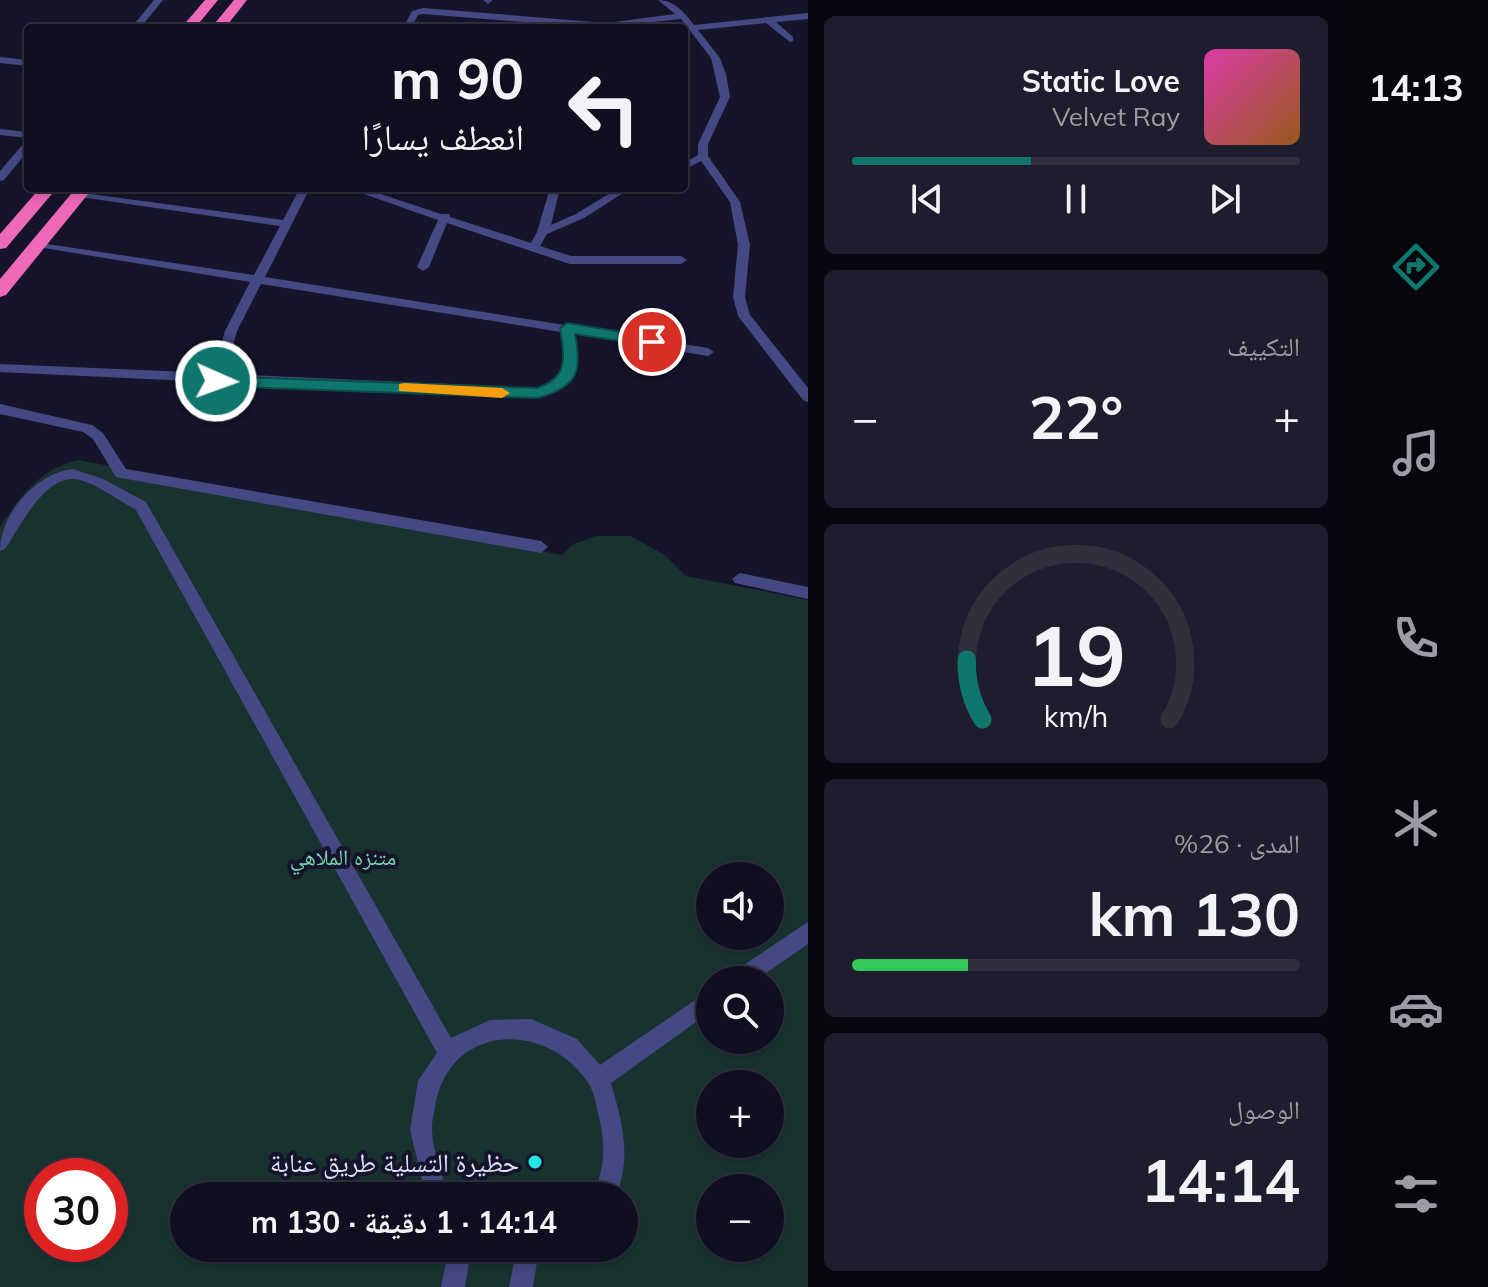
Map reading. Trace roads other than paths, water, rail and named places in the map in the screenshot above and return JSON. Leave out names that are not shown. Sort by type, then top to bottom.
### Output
[{"type":"highway","points":[[191,24],[212,0]]},
{"type":"highway","points":[[221,24],[241,0]]},
{"type":"highway","points":[[1,241],[45,192]]},
{"type":"highway","points":[[0,291],[82,192]]},
{"type":"street","points":[[138,24],[159,0]]},
{"type":"street","points":[[662,0],[683,16],[715,58],[725,97],[703,144],[703,156],[735,202],[744,245],[739,297],[744,316],[808,397]]},
{"type":"street","points":[[410,24],[419,12],[578,24]]},
{"type":"street","points":[[486,24],[490,15]]},
{"type":"street","points":[[628,24],[683,16]]},
{"type":"street","points":[[691,28],[808,16]]},
{"type":"street","points":[[767,19],[790,39]]},
{"type":"street","points":[[0,60],[24,63]]},
{"type":"street","points":[[0,132],[24,135]]},
{"type":"street","points":[[0,178],[24,150]]},
{"type":"street","points":[[688,165],[703,156]]},
{"type":"street","points":[[89,192],[284,223]]},
{"type":"street","points":[[216,381],[231,331],[303,192]]},
{"type":"street","points":[[535,246],[543,232],[554,192]]},
{"type":"street","points":[[543,232],[580,216],[619,192]]},
{"type":"street","points":[[396,194],[445,216],[584,262],[681,260]]},
{"type":"street","points":[[423,267],[445,216]]},
{"type":"street","points":[[38,244],[708,352]]},
{"type":"street","points":[[0,368],[216,381],[538,393],[557,387],[568,376],[573,363],[567,328]]},
{"type":"street","points":[[0,409],[87,428],[98,436],[121,473],[541,547]]},
{"type":"street","points":[[0,545],[43,487],[61,475],[75,474],[141,506],[448,1052]]},
{"type":"street","points":[[740,579],[808,593]]},
{"type":"street","points":[[759,966],[808,932]]},
{"type":"street","points":[[598,1079],[696,1010]]},
{"type":"street","points":[[431,1182],[423,1161],[419,1122],[429,1080],[448,1052],[475,1033],[506,1025],[538,1030],[574,1051],[598,1079],[613,1114],[616,1154],[608,1182]]},
{"type":"street","points":[[453,1287],[457,1262]]},
{"type":"street","points":[[521,1287],[525,1262]]},
{"type":"place","name":"حظيرة التسلية طريق عنابة","points":[[535,1162]]},
{"type":"park label","name":"متنزه الملاهي","points":[[343,857]]}]
